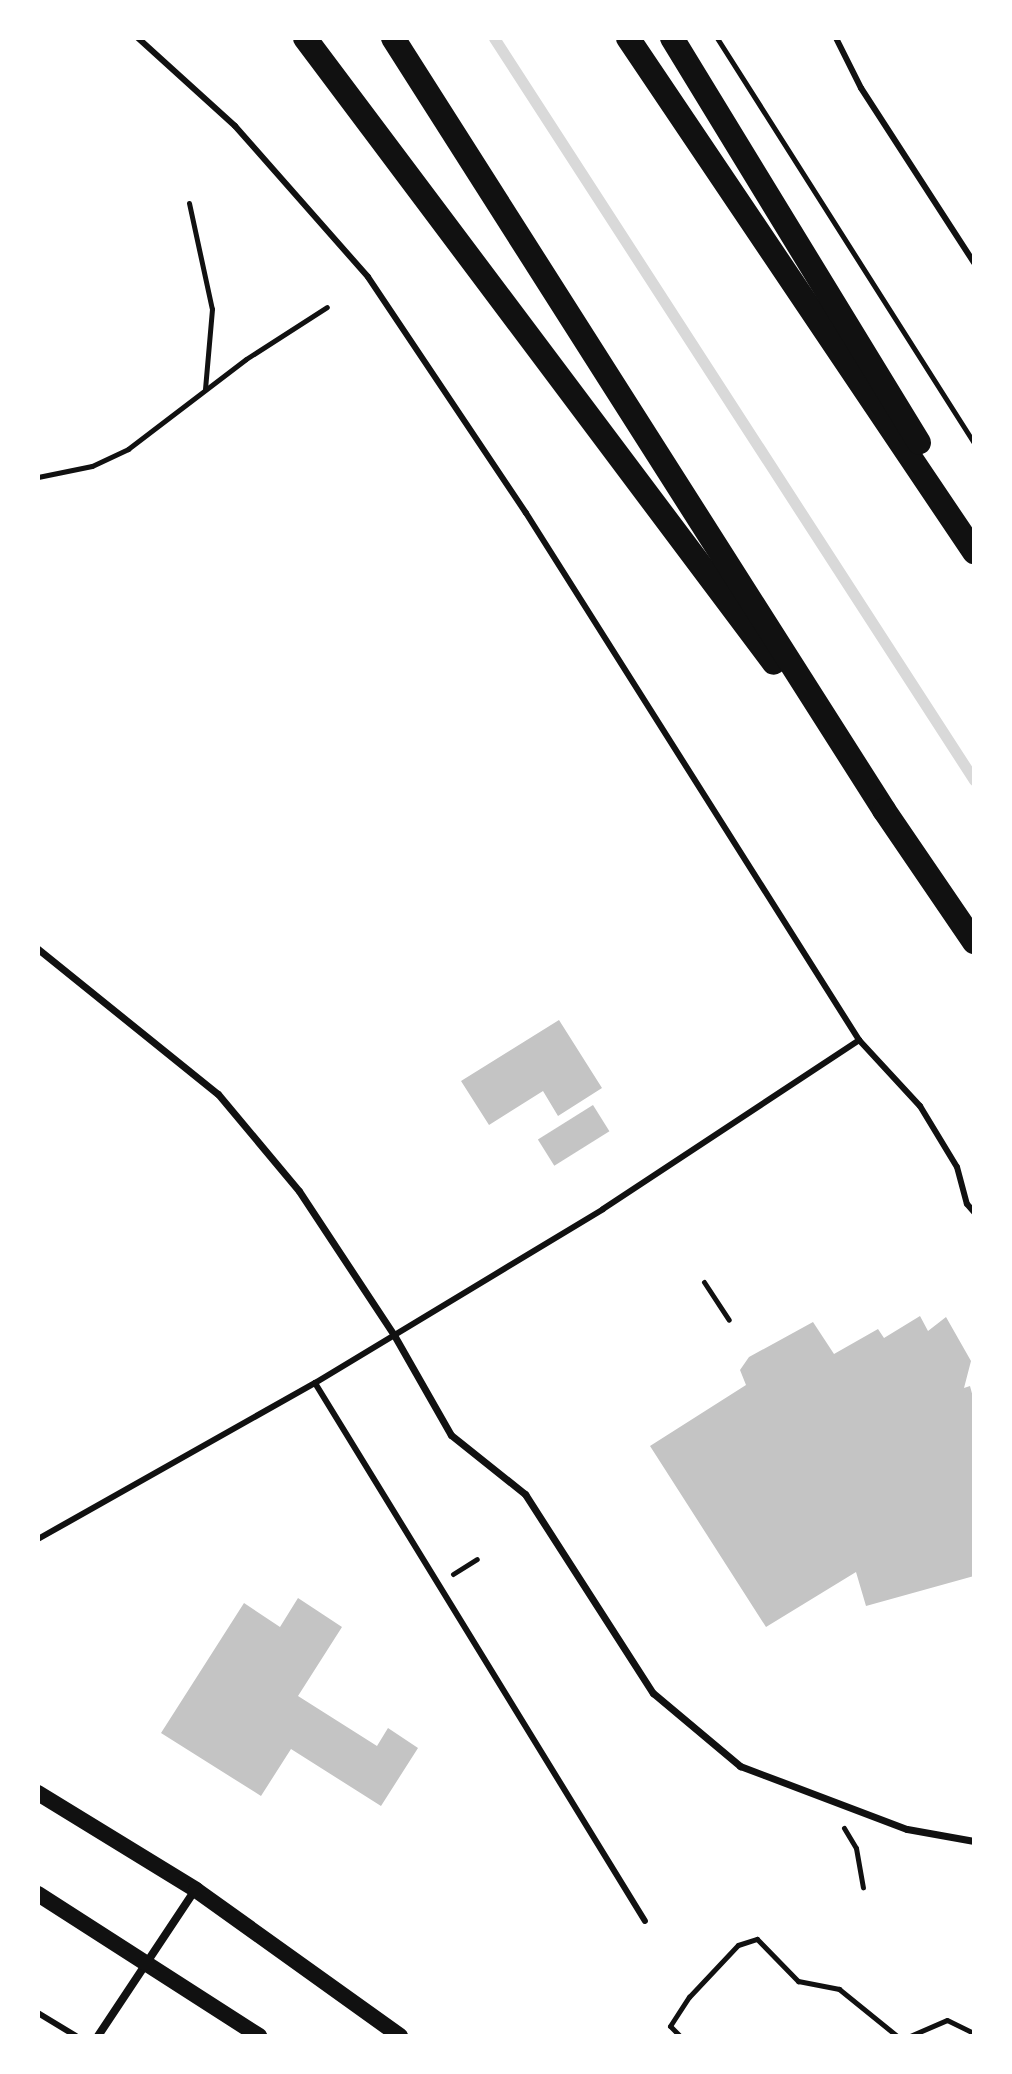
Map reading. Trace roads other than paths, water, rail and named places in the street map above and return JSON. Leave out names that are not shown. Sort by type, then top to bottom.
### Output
[{"type":"highway","points":[[305,38],[884,810]]},
{"type":"highway","points":[[393,38],[884,810],[974,942]]},
{"type":"highway","points":[[628,38],[974,552]]},
{"type":"highway","points":[[672,38],[974,534]]},
{"type":"main road","points":[[38,1793],[196,1890],[400,2036]]},
{"type":"main road","points":[[38,1894],[149,1961],[259,2036]]},
{"type":"street","points":[[38,949],[218,1094],[299,1191],[394,1335],[451,1435],[525,1494],[653,1693],[740,1766],[907,1829],[974,1841]]},
{"type":"street","points":[[98,2036],[196,1890]]},
{"type":"lane","points":[[138,38],[235,126],[368,277],[534,526],[859,1040],[920,1106],[957,1167],[967,1204],[974,1212]]},
{"type":"lane","points":[[836,38],[861,88],[974,263]]},
{"type":"lane","points":[[38,1539],[315,1383],[603,1209],[859,1040]]},
{"type":"lane","points":[[315,1383],[645,1921]]},
{"type":"lane","points":[[38,2013],[76,2036]]},
{"type":"waterway","points":[[494,38],[974,780]]}]
